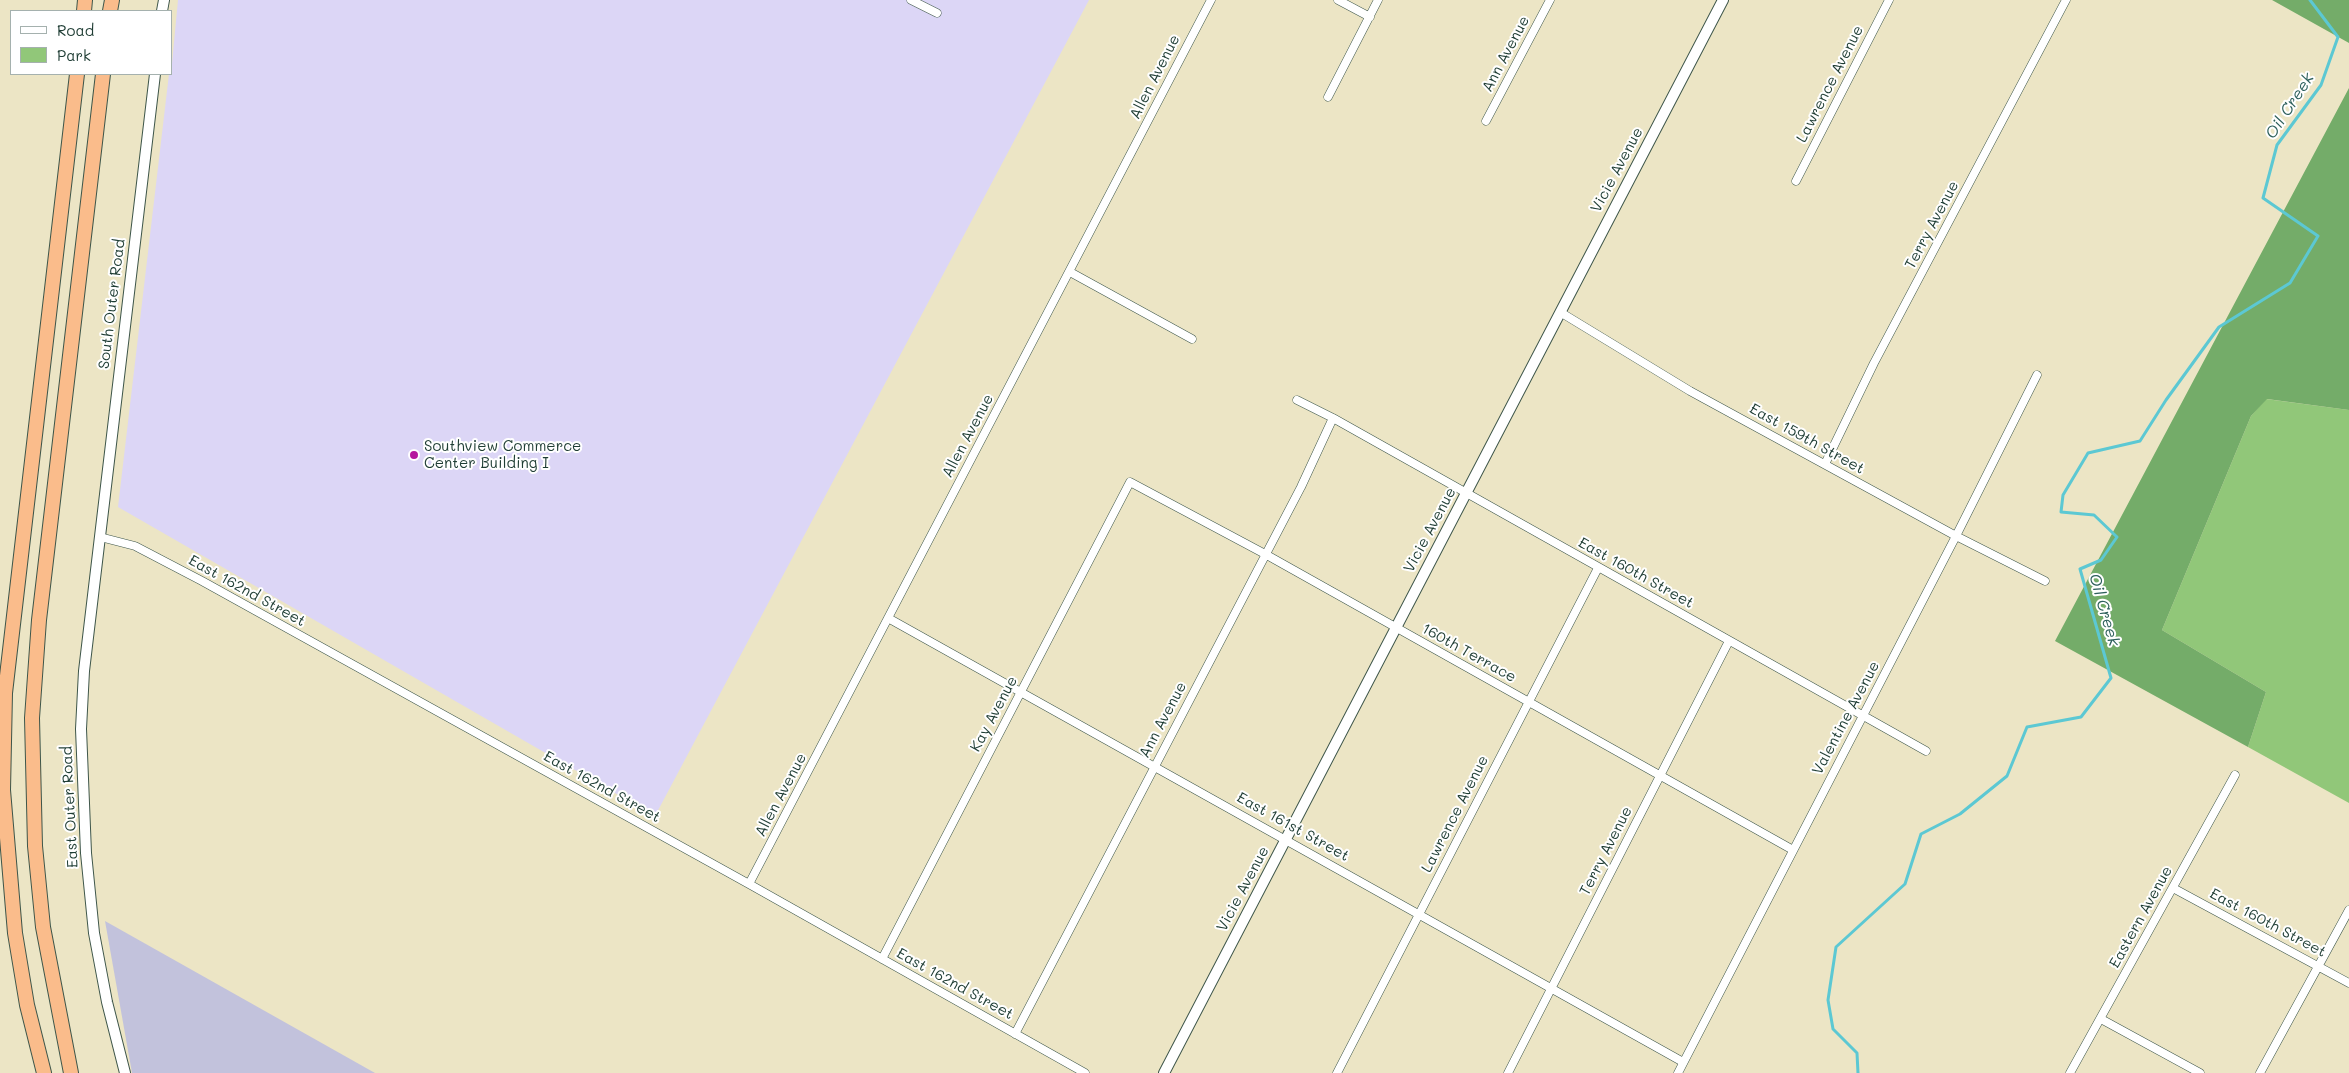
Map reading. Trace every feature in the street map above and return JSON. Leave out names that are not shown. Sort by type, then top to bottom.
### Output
[{"type":"highway","points":[[44,1073],[27,1005],[15,933],[3,790],[4,693],[76,75]]},
{"type":"highway","points":[[72,1073],[43,927],[34,846],[32,718],[38,620],[103,75]]},
{"type":"street","points":[[910,0],[937,13]]},
{"type":"street","name":"Allen Avenue","points":[[749,884],[1070,272],[1210,0]]},
{"type":"street","points":[[1338,0],[1370,16]]},
{"type":"street","points":[[1328,97],[1378,0]]},
{"type":"street","name":"Ann Avenue","points":[[1486,120],[1550,0]]},
{"type":"street","name":"Vicie Avenue","points":[[1164,1073],[1723,0]]},
{"type":"street","name":"Lawrence Avenue","points":[[1796,181],[1889,0]]},
{"type":"street","name":"Terry Avenue","points":[[1825,464],[1874,363],[2066,0]]},
{"type":"street","name":"South Outer Road","points":[[100,537],[155,75]]},
{"type":"street","points":[[1070,272],[1192,339]]},
{"type":"street","name":"East 159th Street","points":[[1560,312],[1690,391],[1956,536],[2045,581]]},
{"type":"street","name":"Valentine Avenue","points":[[1678,1073],[2038,375]]},
{"type":"street","name":"East 160th Street","points":[[1297,400],[1333,418],[1926,751]]},
{"type":"street","name":"Ann Avenue","points":[[1015,1034],[1301,487],[1333,418]]},
{"type":"street","name":"160th Terrace","points":[[1130,482],[1265,554],[1793,850]]},
{"type":"street","name":"Kay Avenue","points":[[882,959],[1130,482]]},
{"type":"street","name":"East 162nd Street","points":[[100,537],[129,544],[154,556],[749,884],[1085,1073]]},
{"type":"street","name":"East Outer Road","points":[[100,537],[82,701],[82,790],[94,933],[107,1002],[125,1073]]},
{"type":"street","name":"Lawrence Avenue","points":[[1337,1073],[1598,568]]},
{"type":"street","name":"East 161st Street","points":[[888,618],[1420,913],[1683,1062]]},
{"type":"street","name":"Terry Avenue","points":[[1508,1073],[1729,641]]},
{"type":"street","name":"Eastern Avenue","points":[[2070,1073],[2236,775]]},
{"type":"street","name":"East 160th Street","points":[[2173,888],[2349,982]]},
{"type":"street","points":[[2260,1073],[2349,910]]},
{"type":"street","points":[[2101,1019],[2200,1073]]},
{"type":"shaded area","points":[[178,0],[1089,0],[655,816],[118,507],[169,75],[172,75]]},
{"type":"shaded area","points":[[105,921],[375,1073],[132,1073]]},
{"type":"green space","points":[[2272,0],[2349,0],[2349,43]]},
{"type":"green space","points":[[2349,88],[2349,410],[2267,399],[2251,416],[2162,630],[2266,692],[2248,747],[2055,641]]},
{"type":"green space","points":[[2266,399],[2349,410],[2349,803],[2248,747],[2266,692],[2162,630],[2251,416]]},
{"type":"waterway","name":"Oil Creek","points":[[1858,1073],[1857,1053],[1833,1029],[1828,1000],[1836,947],[1905,884],[1921,834],[1960,814],[2007,776],[2027,727],[2081,717],[2111,678],[2080,569],[2101,560],[2117,537],[2094,515],[2061,512],[2063,495],[2088,453],[2140,441],[2166,400],[2219,327],[2290,283],[2318,236],[2263,198],[2277,145],[2321,85],[2338,37],[2310,0]]},
{"type":"place","name":"Southview Commerce Center Building I","points":[[414,455]]}]
